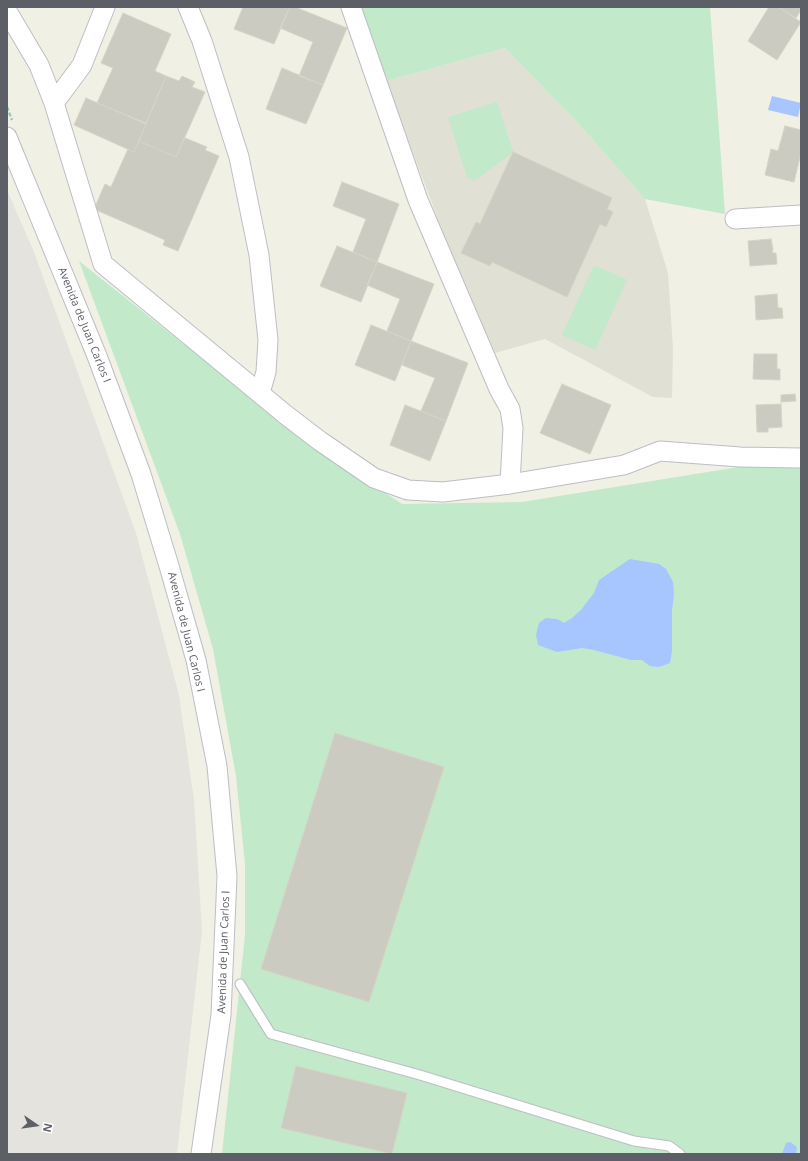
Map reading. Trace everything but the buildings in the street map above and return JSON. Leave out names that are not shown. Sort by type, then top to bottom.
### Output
[{"type":"street","points":[[54,103],[82,66],[105,7]]},
{"type":"street","points":[[188,7],[202,41],[240,157],[259,255],[268,340],[266,372],[260,393]]},
{"type":"street","points":[[351,7],[418,200],[499,389],[510,409],[513,428],[510,484]]},
{"type":"street","points":[[7,11],[39,65],[54,103],[103,264],[260,393],[342,456],[362,468],[374,478],[408,490],[443,492],[510,484],[624,465],[660,451],[740,457],[801,458]]},
{"type":"street","name":"Avenida de Juan Carlos I","points":[[7,137],[97,356],[141,474],[170,566],[196,660],[217,766],[227,876],[222,1015],[201,1154]]},
{"type":"street","points":[[735,219],[801,215]]},
{"type":"lane","points":[[240,984],[271,1034],[420,1075],[634,1141],[669,1146],[680,1154]]},
{"type":"shaded area","points":[[505,48],[578,123],[645,199],[668,273],[673,348],[672,398],[653,397],[545,339],[495,353],[444,235],[386,81]]},
{"type":"shaded area","points":[[7,190],[34,252],[136,533],[179,695],[194,800],[202,931],[177,1154],[7,1154]]},
{"type":"green space","points":[[357,7],[710,7],[725,214],[645,199],[578,123],[505,48],[386,81]]},
{"type":"green space","points":[[497,102],[513,152],[474,181],[467,177],[448,117]]},
{"type":"green space","points":[[79,261],[302,438],[402,504],[522,502],[745,466],[801,465],[801,1154],[222,1154],[245,935],[245,864],[236,776],[213,649],[180,534]]},
{"type":"green space","points":[[594,265],[627,280],[595,350],[562,335]]},
{"type":"water","points":[[772,96],[801,103],[798,117],[768,110]]},
{"type":"water","points":[[630,559],[659,564],[666,569],[673,582],[672,651],[670,663],[659,667],[650,666],[642,660],[631,660],[594,650],[582,648],[557,652],[538,645],[536,635],[539,623],[546,618],[557,619],[564,623],[572,618],[581,610],[594,593],[599,580]]},
{"type":"water","points":[[790,1142],[797,1147],[796,1154],[782,1154],[786,1143]]}]
